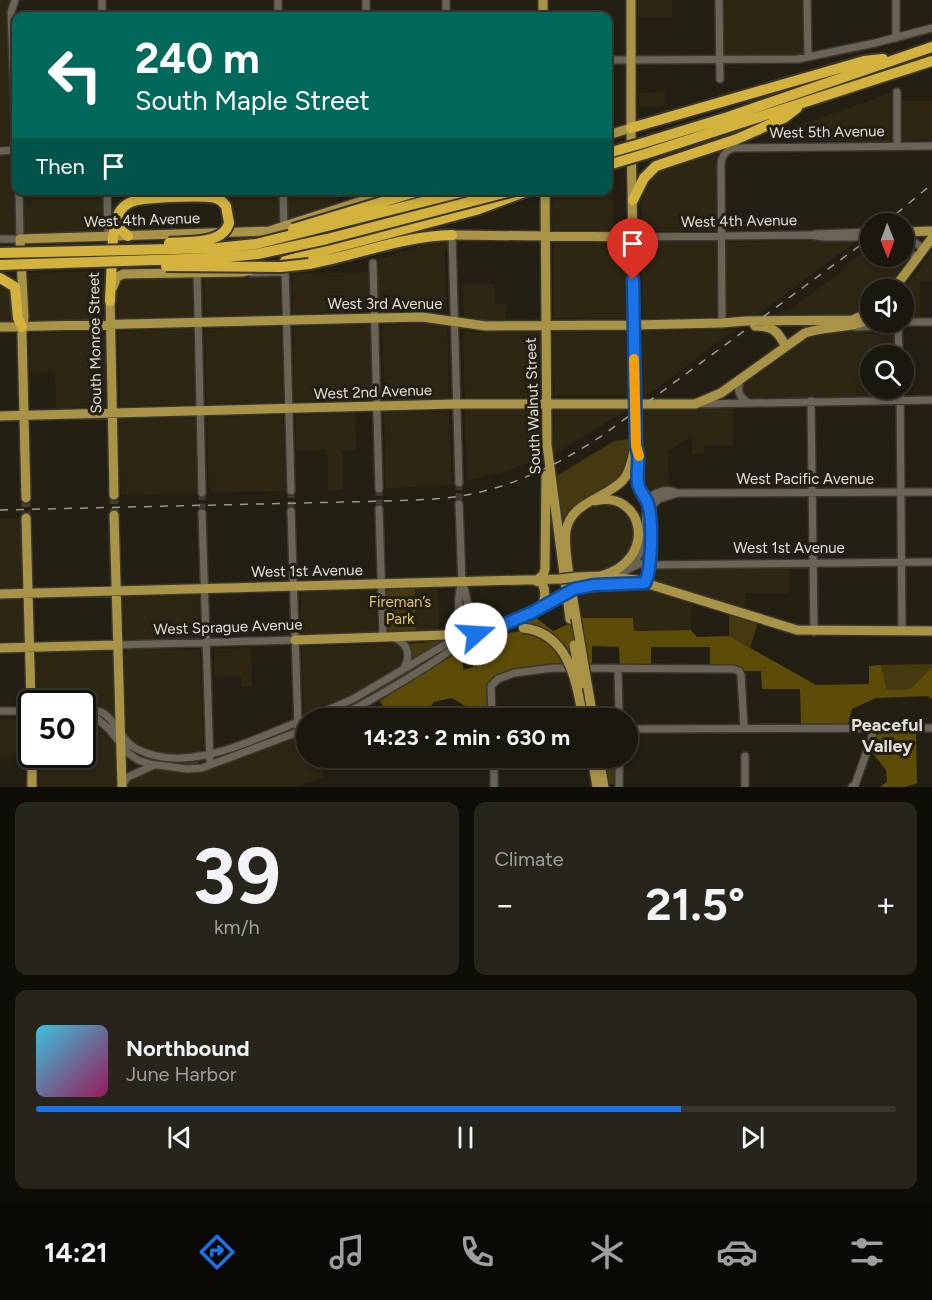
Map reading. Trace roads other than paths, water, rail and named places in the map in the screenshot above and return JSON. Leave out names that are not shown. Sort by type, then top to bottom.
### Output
[{"type":"highway","points":[[612,163],[728,117],[932,47]]},
{"type":"highway","points":[[631,128],[864,62],[904,57]]},
{"type":"highway","points":[[612,153],[644,149],[802,104],[932,61]]},
{"type":"highway","points":[[633,200],[644,178],[660,164],[737,139],[784,118],[802,104]]},
{"type":"highway","points":[[217,248],[253,240],[405,195]]},
{"type":"highway","points":[[0,253],[217,248],[276,240],[451,195]]},
{"type":"highway","points":[[0,265],[216,258],[258,254],[327,239],[496,195]]},
{"type":"highway","points":[[285,261],[476,210],[516,195]]},
{"type":"highway","points":[[78,253],[213,239],[227,230],[229,223],[226,206],[217,198],[207,197],[133,201],[121,209],[111,237],[110,301]]},
{"type":"highway","points":[[117,217],[117,226],[128,236]]},
{"type":"highway","points":[[58,264],[269,267],[309,264],[406,240],[452,235]]},
{"type":"highway","points":[[0,278],[15,287],[18,318],[22,327]]},
{"type":"main road","points":[[584,708],[566,531],[574,513],[623,480],[631,467],[636,446],[631,0]]},
{"type":"main road","points":[[612,134],[631,128]]},
{"type":"main road","name":"West 4th Avenue","points":[[20,239],[265,231],[284,227],[380,195]]},
{"type":"main road","name":"South Walnut Street","points":[[545,195],[547,446],[573,618]]},
{"type":"main road","points":[[914,233],[932,231]]},
{"type":"main road","name":"West 4th Avenue","points":[[452,235],[633,237]]},
{"type":"main road","points":[[901,279],[932,238]]},
{"type":"main road","points":[[20,239],[24,318],[22,327],[26,498]]},
{"type":"main road","points":[[22,269],[29,249],[35,242],[43,239]]},
{"type":"main road","points":[[110,301],[115,279],[121,274],[242,272],[285,261]]},
{"type":"main road","name":"South Monroe Street","points":[[110,301],[114,495]]},
{"type":"main road","points":[[844,324],[860,316]]},
{"type":"main road","name":"West 3rd Avenue","points":[[0,327],[422,317],[482,325],[634,325],[746,321],[844,324]]},
{"type":"main road","points":[[695,405],[710,399],[805,333],[860,321]]},
{"type":"main road","points":[[722,323],[741,327],[772,328],[778,332],[785,345]]},
{"type":"main road","name":"West 2nd Avenue","points":[[0,416],[455,404],[695,405]]},
{"type":"main road","points":[[536,581],[541,578],[545,569],[547,446]]},
{"type":"main road","points":[[587,503],[604,499],[614,500],[634,515],[638,526],[637,548],[631,559],[618,570],[600,576]]},
{"type":"main road","points":[[647,501],[650,514]]},
{"type":"main road","points":[[114,515],[122,786]]},
{"type":"main road","points":[[26,518],[30,690]]},
{"type":"main road","name":"West 1st Avenue","points":[[0,594],[560,579],[577,583],[600,576],[614,576],[645,583],[797,630],[814,632],[932,631]]},
{"type":"main road","points":[[536,581],[542,583],[545,590],[541,607]]},
{"type":"main road","points":[[498,627],[541,607],[577,583],[645,583]]},
{"type":"main road","points":[[573,618],[591,708]]},
{"type":"main road","points":[[498,627],[523,627],[546,634],[560,647],[568,662],[582,708]]},
{"type":"main road","name":"West Sprague Avenue","points":[[295,640],[476,634],[498,627]]},
{"type":"main road","name":"West Sprague Avenue","points":[[0,648],[117,645]]},
{"type":"main road","points":[[32,768],[33,787]]},
{"type":"main road","points":[[594,768],[597,787]]},
{"type":"main road","points":[[601,768],[604,787]]},
{"type":"street","points":[[12,28],[11,12],[15,0]]},
{"type":"street","points":[[719,0],[720,79]]},
{"type":"street","points":[[807,0],[808,57]]},
{"type":"street","points":[[896,0],[896,38]]},
{"type":"street","points":[[612,60],[797,59],[932,28]]},
{"type":"street","points":[[897,92],[897,146]]},
{"type":"street","name":"West 5th Avenue","points":[[721,236],[721,166],[724,154],[728,150],[734,148],[932,146]]},
{"type":"street","points":[[19,195],[20,239]]},
{"type":"street","points":[[107,195],[111,237]]},
{"type":"street","points":[[283,195],[291,491]]},
{"type":"street","points":[[338,208],[368,195]]},
{"type":"street","name":"West 4th Avenue","points":[[810,235],[822,232],[860,232]]},
{"type":"street","points":[[452,235],[459,483]]},
{"type":"street","name":"West 4th Avenue","points":[[633,237],[810,235],[860,237]]},
{"type":"street","points":[[721,236],[722,323]]},
{"type":"street","name":"West 4th Avenue","points":[[0,239],[20,239]]},
{"type":"street","points":[[914,242],[923,248]]},
{"type":"street","points":[[373,263],[379,489]]},
{"type":"street","points":[[242,272],[285,274]]},
{"type":"street","points":[[197,273],[202,493]]},
{"type":"street","name":"West 3rd Avenue","points":[[914,323],[932,322]]},
{"type":"street","name":"West 3rd Avenue","points":[[844,324],[860,325]]},
{"type":"street","points":[[740,379],[739,395],[747,402]]},
{"type":"street","points":[[900,400],[902,631]]},
{"type":"street","name":"West 2nd Avenue","points":[[695,405],[747,402],[932,400]]},
{"type":"street","points":[[811,401],[814,632]]},
{"type":"street","points":[[633,566],[643,546],[647,501],[638,485],[639,457],[636,446]]},
{"type":"street","name":"West Pacific Avenue","points":[[647,501],[658,492],[678,493]]},
{"type":"street","name":"West Pacific Avenue","points":[[650,514],[657,500],[678,493],[932,492]]},
{"type":"street","points":[[353,699],[358,707],[450,651],[462,641],[457,593],[462,582],[459,504]]},
{"type":"street","points":[[379,509],[381,584],[388,637],[403,643],[407,651],[408,661],[403,669]]},
{"type":"street","points":[[291,511],[297,708]]},
{"type":"street","points":[[202,513],[210,765]]},
{"type":"street","points":[[645,583],[651,565],[650,514]]},
{"type":"street","name":"West 1st Avenue","points":[[614,576],[644,562],[651,565],[932,562]]},
{"type":"street","points":[[332,708],[353,699],[461,634]]},
{"type":"street","name":"West Sprague Avenue","points":[[117,645],[295,640]]},
{"type":"street","points":[[492,708],[491,686],[498,679],[514,673],[553,668],[733,669],[740,672],[744,728]]},
{"type":"street","points":[[403,669],[408,677]]},
{"type":"street","points":[[618,669],[618,708]]},
{"type":"street","points":[[0,711],[18,711]]},
{"type":"street","points":[[96,718],[110,729],[138,760],[157,765],[195,769],[296,733]]},
{"type":"street","points":[[121,741],[158,756],[189,759],[209,756],[296,723]]},
{"type":"street","points":[[852,787],[855,785],[873,728]]},
{"type":"street","points":[[638,729],[932,728]]},
{"type":"street","points":[[157,765],[149,759],[158,756]]},
{"type":"street","points":[[745,756],[746,787]]},
{"type":"street","points":[[122,786],[128,777],[157,765]]},
{"type":"street","points":[[494,768],[494,787]]},
{"type":"street","points":[[619,768],[619,787]]},
{"type":"tunnel","points":[[459,483],[459,504]]},
{"type":"tunnel","points":[[379,489],[379,509]]},
{"type":"tunnel","points":[[291,491],[291,511]]},
{"type":"tunnel","points":[[202,493],[202,513]]},
{"type":"tunnel","points":[[114,495],[114,515]]},
{"type":"tunnel","points":[[26,498],[26,518]]},
{"type":"railway","points":[[897,213],[932,184]]},
{"type":"railway","points":[[0,510],[424,500],[466,495],[508,484],[566,458],[603,435],[860,245]]},
{"type":"district","name":"Peaceful Valley","points":[[887,735]]},
{"type":"park label","name":"Fireman’s Park","points":[[400,610]]}]
